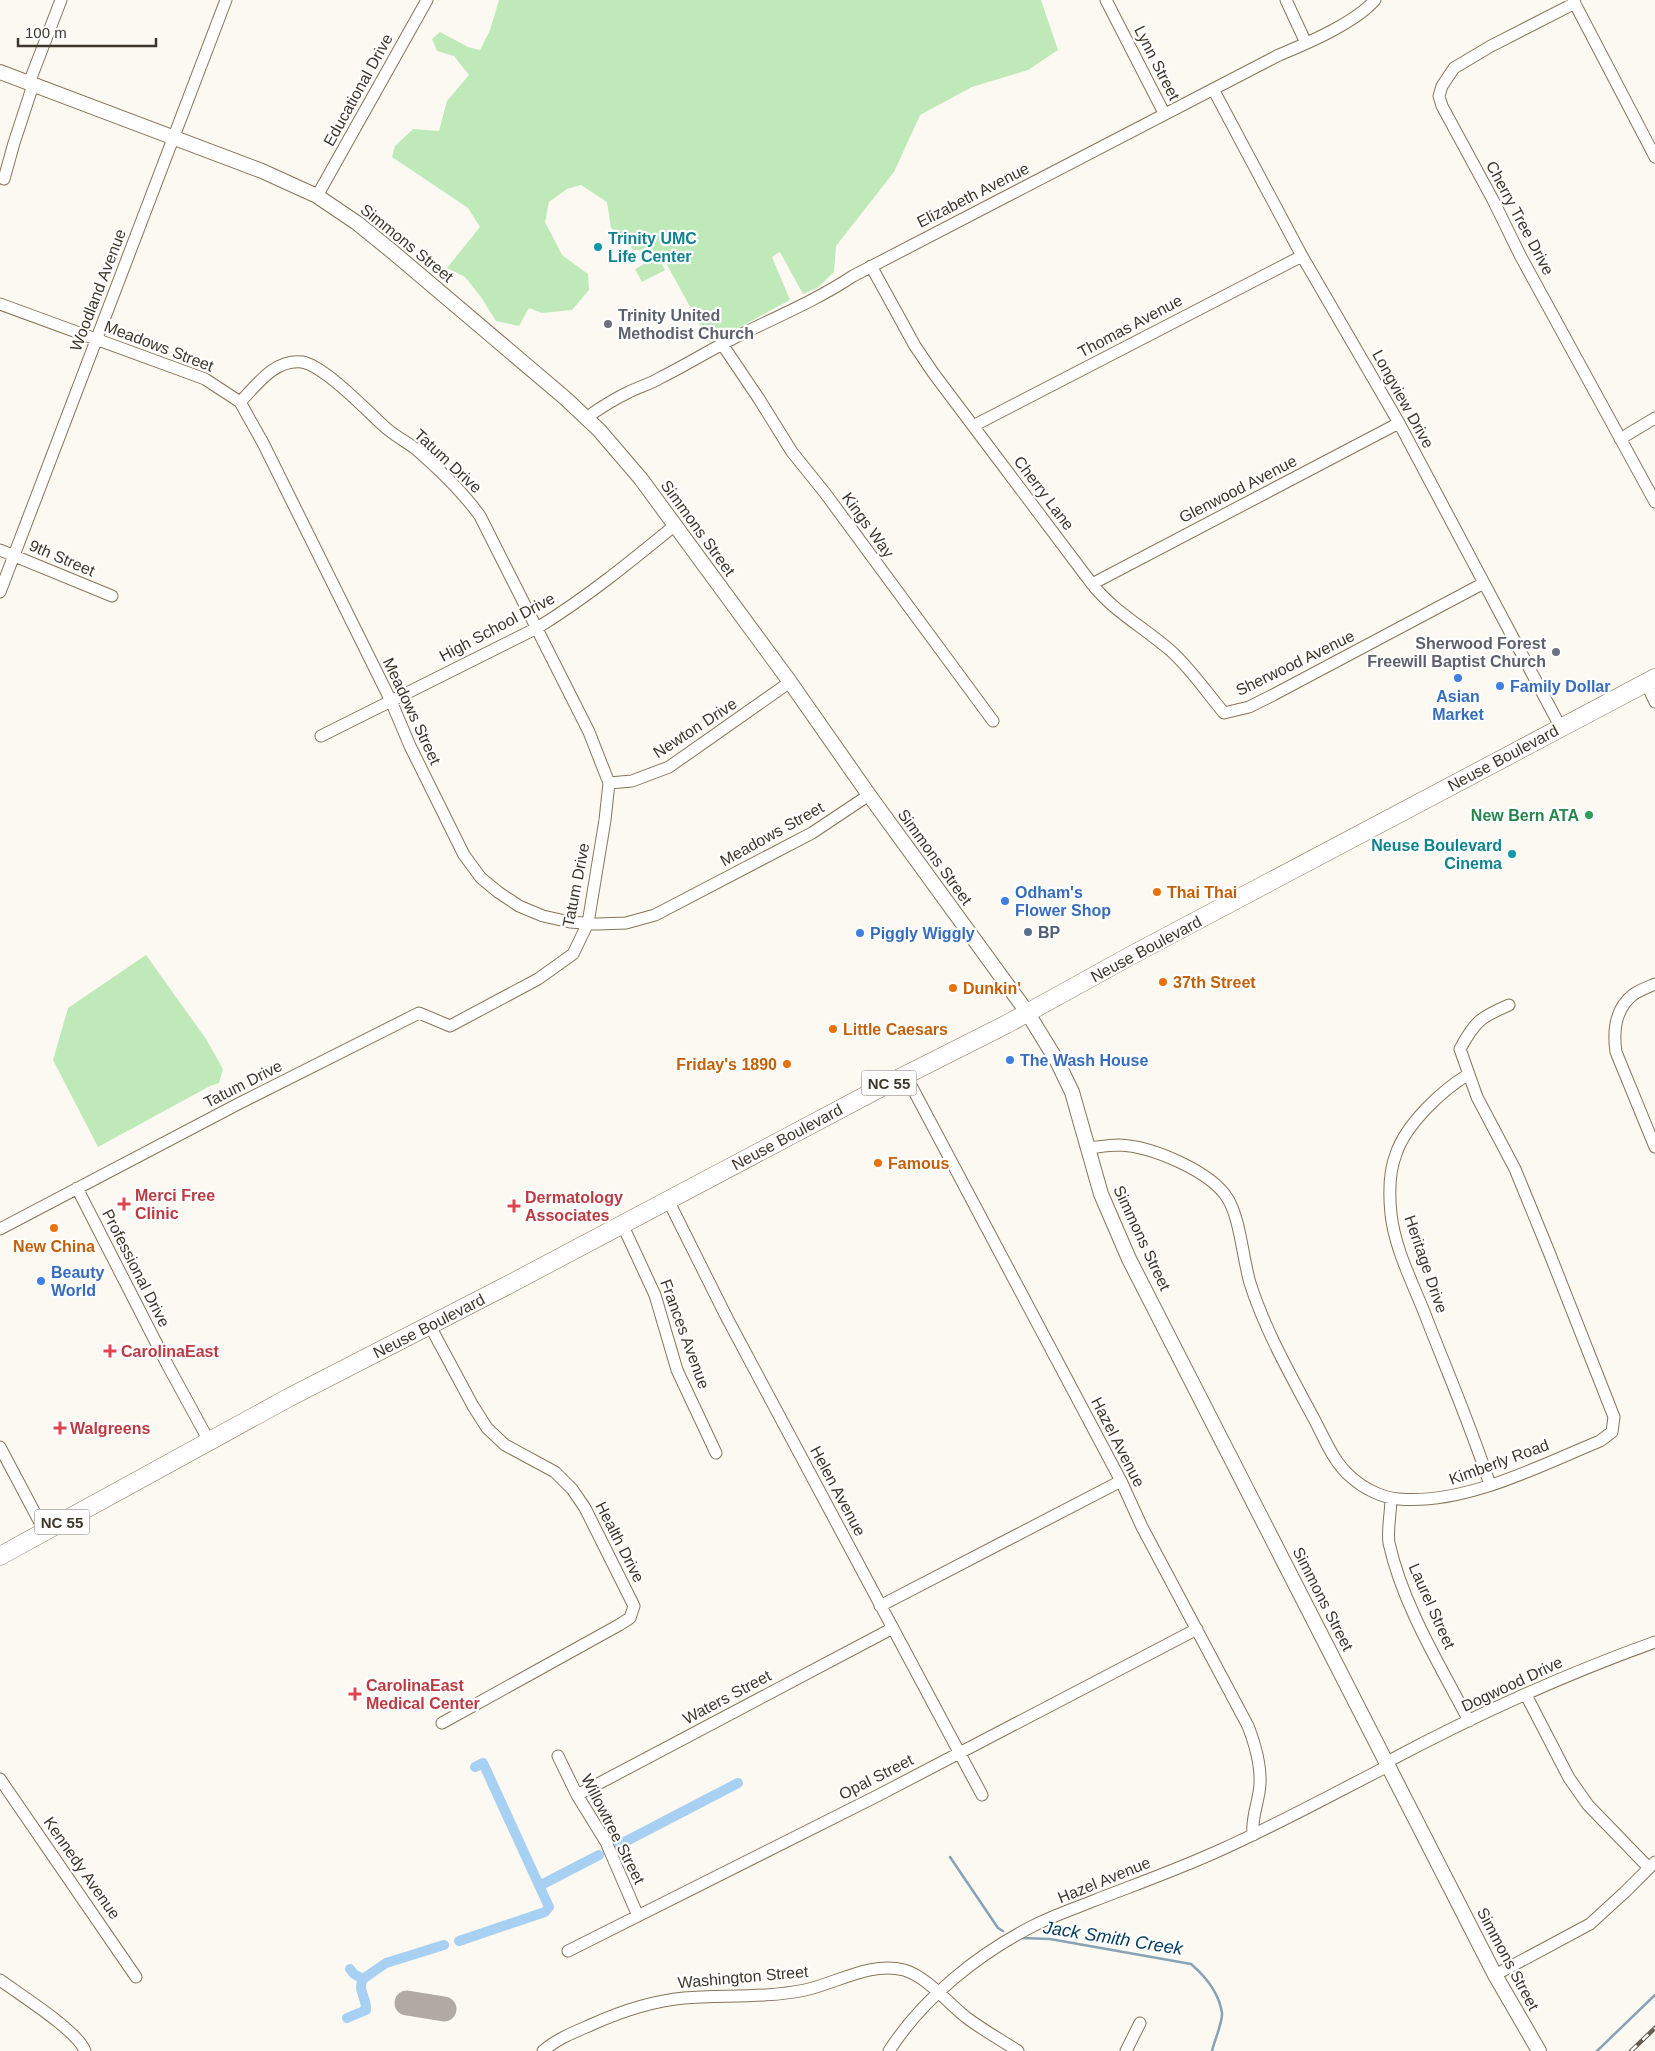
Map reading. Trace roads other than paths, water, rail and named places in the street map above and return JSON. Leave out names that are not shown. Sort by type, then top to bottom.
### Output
[{"type":"main road","name":"Neuse Boulevard","points":[[0,1556],[288,1398],[623,1226],[668,1200],[906,1076],[1650,681]]},
{"type":"street","points":[[4,179],[31,84],[61,0]]},
{"type":"street","name":"Woodland Avenue","points":[[0,592],[226,0]]},
{"type":"street","name":"Educational Drive","points":[[317,196],[427,0]]},
{"type":"street","name":"Lynn Street","points":[[1106,0],[1164,113]]},
{"type":"street","points":[[1286,0],[1306,43]]},
{"type":"street","name":"Elizabeth Avenue","points":[[586,418],[602,406],[630,391],[651,383],[1164,113],[1279,54],[1306,43],[1364,10],[1375,0]]},
{"type":"street","points":[[1574,2],[1655,156]]},
{"type":"street","name":"Cherry Tree Drive","points":[[1574,2],[1463,62],[1447,76],[1439,96],[1442,106],[1493,200],[1520,257],[1655,502]]},
{"type":"street","name":"Simmons Street","points":[[0,72],[262,171],[317,196],[357,223],[394,253],[586,418],[624,457],[790,682],[1048,1044],[1064,1074],[1078,1111],[1101,1194],[1122,1245],[1495,1975],[1539,2051]]},
{"type":"street","name":"Longview Drive","points":[[1212,89],[1302,256],[1399,424],[1561,728]]},
{"type":"street","name":"Thomas Avenue","points":[[973,426],[1302,256]]},
{"type":"street","name":"Cherry Lane","points":[[871,266],[915,346],[1103,598],[1171,651],[1224,713]]},
{"type":"street","name":"Meadows Street","points":[[0,304],[205,379],[240,402],[259,436],[391,700],[410,746],[450,829],[470,864],[481,878],[519,906],[544,916],[570,922],[626,923],[655,915],[812,833],[869,795]]},
{"type":"street","name":"Kings Way","points":[[722,344],[760,399],[792,452],[993,721]]},
{"type":"street","name":"Tatum Drive","points":[[0,1229],[238,1104],[420,1013],[450,1026],[538,979],[573,954],[588,923],[605,820],[609,782],[589,732],[480,516],[464,494],[416,449],[388,429],[321,371],[302,362],[271,369],[240,402]]},
{"type":"street","points":[[1620,439],[1655,418]]},
{"type":"street","name":"Glenwood Avenue","points":[[1092,584],[1399,424]]},
{"type":"street","name":"High School Drive","points":[[321,736],[537,628],[633,561],[674,526]]},
{"type":"street","name":"9th Street","points":[[0,550],[112,596]]},
{"type":"street","name":"Sherwood Avenue","points":[[1224,713],[1248,707],[1274,695],[1484,583]]},
{"type":"street","points":[[1650,681],[1655,702]]},
{"type":"street","name":"Newton Drive","points":[[609,782],[632,781],[669,767],[790,682]]},
{"type":"street","points":[[1655,984],[1633,995],[1622,1008],[1616,1019],[1614,1037],[1616,1052],[1655,1148]]},
{"type":"street","name":"Kimberly Road","points":[[1089,1148],[1118,1145],[1142,1148],[1188,1167],[1210,1180],[1228,1200],[1237,1225],[1250,1284],[1261,1312],[1288,1371],[1334,1457],[1351,1477],[1371,1491],[1391,1498],[1424,1500],[1453,1497],[1490,1485],[1600,1441],[1612,1432],[1614,1418],[1515,1170],[1477,1097],[1460,1049],[1470,1030],[1484,1015],[1510,1005]]},
{"type":"street","name":"Heritage Drive","points":[[1469,1074],[1434,1100],[1418,1116],[1396,1153],[1392,1172],[1391,1215],[1410,1278],[1443,1362],[1460,1399],[1490,1485]]},
{"type":"street","name":"Hazel Avenue","points":[[906,1076],[1121,1481],[1142,1527],[1248,1726],[1257,1750],[1260,1785],[1252,1822],[1253,1835]]},
{"type":"street","name":"Professional Drive","points":[[77,1188],[166,1364],[209,1441]]},
{"type":"street","name":"Helen Avenue","points":[[668,1200],[727,1318],[982,1795]]},
{"type":"street","name":"Frances Avenue","points":[[623,1226],[655,1295],[677,1370],[716,1453]]},
{"type":"street","name":"Health Drive","points":[[430,1326],[487,1428],[505,1445],[555,1472],[572,1489],[585,1508],[634,1606],[630,1618],[619,1626],[442,1723]]},
{"type":"street","points":[[0,1447],[45,1532]]},
{"type":"street","points":[[880,1606],[1121,1481]]},
{"type":"street","name":"Laurel Street","points":[[1391,1498],[1389,1541],[1395,1563],[1411,1607],[1469,1721]]},
{"type":"street","name":"Waters Street","points":[[576,1795],[893,1628]]},
{"type":"street","name":"Opal Street","points":[[568,1951],[960,1753],[1197,1630]]},
{"type":"street","name":"Dogwood Drive","points":[[1388,1764],[1469,1721],[1610,1658],[1655,1642]]},
{"type":"street","points":[[1495,1975],[1590,1924],[1652,1865],[1588,1805],[1569,1778],[1526,1695]]},
{"type":"street","name":"Willowtree Street","points":[[558,1756],[576,1795],[606,1842],[638,1916]]},
{"type":"street","name":"Hazel Avenue","points":[[889,2051],[906,2028],[939,1994],[968,1968],[1003,1943],[1035,1925],[1253,1835],[1388,1764]]},
{"type":"street","name":"Kennedy Avenue","points":[[0,1779],[136,1977]]},
{"type":"street","name":"Washington Street","points":[[543,2051],[562,2037],[622,2012],[647,2005],[685,1998],[792,1992],[818,1987],[880,1968],[892,1968],[912,1973],[968,2019],[1018,2051]]},
{"type":"street","points":[[0,1980],[82,2043],[85,2051]]},
{"type":"street","points":[[1126,2051],[1140,2022]]},
{"type":"waterway","points":[[459,1941],[545,1912],[549,1907],[483,1763],[475,1767]]},
{"type":"waterway","points":[[613,1848],[738,1783]]},
{"type":"waterway","points":[[541,1885],[599,1855]]},
{"type":"waterway","name":"Jack Smith Creek","points":[[950,1857],[998,1928],[1003,1931]]},
{"type":"waterway","name":"Jack Smith Creek","points":[[1022,1938],[1050,1939],[1191,1964],[1211,1985],[1222,2013],[1212,2051]]},
{"type":"waterway","points":[[350,1969],[354,1974],[363,1979],[386,1963],[444,1945]]},
{"type":"waterway","points":[[347,2018],[366,2010],[361,1987],[363,1979]]},
{"type":"waterway","name":"Jack Smith Creek","points":[[1597,2051],[1655,1995]]},
{"type":"railway","points":[[1631,2051],[1655,2028]]},
{"type":"place","name":"Trinity UMC Life Center","points":[[598,247]]},
{"type":"place","name":"Trinity United Methodist Church","points":[[608,324]]},
{"type":"place","name":"Sherwood Forest Freewill Baptist Church","points":[[1556,652]]},
{"type":"place","name":"Asian Market","points":[[1458,678]]},
{"type":"place","name":"Family Dollar","points":[[1500,686]]},
{"type":"place","name":"New Bern ATA","points":[[1589,815]]},
{"type":"place","name":"Neuse Boulevard Cinema","points":[[1512,854]]},
{"type":"place","name":"Thai Thai","points":[[1157,892]]},
{"type":"place","name":"Odham's Flower Shop","points":[[1005,901]]},
{"type":"place","name":"BP","points":[[1028,932]]},
{"type":"place","name":"Piggly Wiggly","points":[[860,933]]},
{"type":"place","name":"37th Street","points":[[1163,982]]},
{"type":"place","name":"Dunkin'","points":[[953,988]]},
{"type":"place","name":"Little Caesars","points":[[833,1029]]},
{"type":"place","name":"The Wash House","points":[[1010,1060]]},
{"type":"place","name":"Friday's 1890","points":[[787,1064]]},
{"type":"place","name":"Famous","points":[[878,1163]]},
{"type":"place","name":"Merci Free Clinic","points":[[124,1204]]},
{"type":"place","name":"Dermatology Associates","points":[[514,1206]]},
{"type":"place","name":"New China","points":[[54,1228]]},
{"type":"place","name":"Beauty World","points":[[41,1281]]},
{"type":"place","name":"CarolinaEast","points":[[110,1351]]},
{"type":"place","name":"Walgreens","points":[[60,1428]]},
{"type":"place","name":"CarolinaEast Medical Center","points":[[355,1694]]}]
